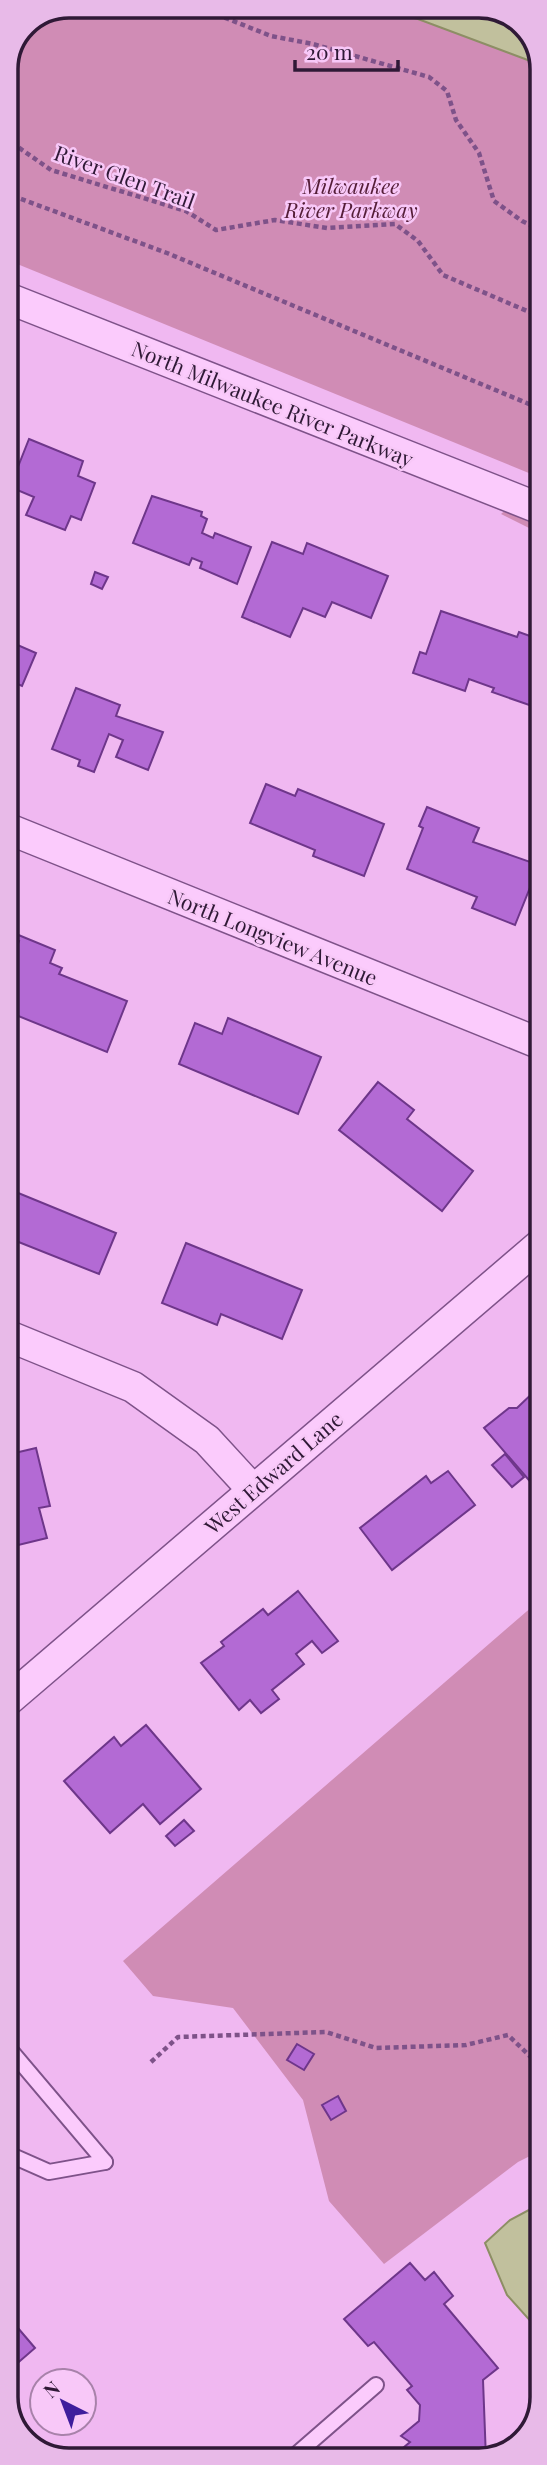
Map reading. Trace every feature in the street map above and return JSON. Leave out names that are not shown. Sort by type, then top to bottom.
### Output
[{"type":"street","name":"North Milwaukee River Parkway","points":[[18,302],[530,505]]},
{"type":"street","name":"North Longview Avenue","points":[[18,833],[530,1040]]},
{"type":"street","name":"West Edward Lane","points":[[18,1692],[530,1253]]},
{"type":"street","points":[[18,1340],[133,1387],[207,1440],[253,1490]]},
{"type":"lane","points":[[18,2059],[105,2162],[49,2172],[18,2158]]},
{"type":"lane","points":[[304,2448],[376,2385]]},
{"type":"path","points":[[224,17],[271,36],[313,44],[429,77],[447,91],[456,120],[479,153],[494,201],[530,225]]},
{"type":"path","name":"River Glen Trail","points":[[18,147],[51,170],[186,211],[216,230],[275,220],[327,228],[396,224],[418,241],[443,275],[530,312]]},
{"type":"path","points":[[18,198],[179,258],[530,404]]},
{"type":"path","points":[[151,2062],[178,2037],[326,2032],[376,2048],[466,2045],[508,2035],[530,2056]]},
{"type":"green space","name":"Milwaukee River Parkway","points":[[69,17],[488,18],[512,30],[526,49],[530,69],[530,474],[18,264],[18,59],[32,32],[49,21]]},
{"type":"green space","points":[[530,489],[530,528],[501,514]]},
{"type":"green space","points":[[530,1609],[530,2156],[518,2162],[384,2264],[329,2201],[303,2100],[233,2008],[153,1996],[123,1961]]},
{"type":"shaded area","points":[[413,18],[488,18],[498,21],[517,35],[526,49],[529,61]]},
{"type":"shaded area","points":[[530,2209],[530,2321],[507,2295],[485,2243],[510,2220]]},
{"type":"building","points":[[29,439],[83,461],[78,476],[95,483],[81,520],[71,516],[65,530],[26,515],[34,497],[18,490],[18,467]]},
{"type":"building","points":[[152,496],[202,512],[201,516],[207,519],[202,533],[213,538],[215,533],[251,547],[237,584],[200,568],[202,562],[192,558],[189,565],[133,543]]},
{"type":"building","points":[[272,542],[303,554],[307,543],[388,576],[371,618],[332,602],[325,617],[303,608],[290,637],[242,617]]},
{"type":"building","points":[[95,572],[108,577],[102,589],[91,584]]},
{"type":"building","points":[[441,611],[517,637],[519,632],[530,636],[530,705],[492,692],[494,688],[469,679],[465,691],[413,673],[420,652],[426,654]]},
{"type":"building","points":[[18,645],[36,653],[22,686],[18,684]]},
{"type":"building","points":[[76,688],[120,705],[116,716],[163,732],[148,770],[116,757],[123,740],[109,734],[94,772],[78,766],[80,760],[52,749]]},
{"type":"building","points":[[266,784],[295,796],[298,789],[384,824],[364,876],[313,856],[315,850],[250,823]]},
{"type":"building","points":[[427,807],[479,828],[473,842],[530,862],[530,888],[515,925],[472,908],[477,897],[407,869],[423,828],[419,826]]},
{"type":"building","points":[[18,935],[55,950],[50,963],[62,968],[59,974],[127,1001],[107,1052],[18,1016]]},
{"type":"building","points":[[228,1018],[321,1057],[298,1114],[179,1064],[195,1023],[222,1034]]},
{"type":"building","points":[[378,1082],[414,1110],[407,1119],[473,1171],[442,1211],[339,1130]]},
{"type":"building","points":[[18,1193],[116,1233],[99,1274],[18,1242]]},
{"type":"building","points":[[186,1243],[302,1290],[282,1339],[221,1314],[217,1325],[162,1303]]},
{"type":"building","points":[[530,1396],[530,1481],[484,1428],[509,1408],[517,1408]]},
{"type":"building","points":[[36,1448],[50,1506],[39,1508],[47,1538],[18,1545],[18,1452]]},
{"type":"building","points":[[505,1454],[524,1477],[512,1487],[492,1465]]},
{"type":"building","points":[[448,1471],[475,1505],[392,1570],[360,1528],[426,1476],[431,1483]]},
{"type":"building","points":[[298,1591],[338,1641],[322,1653],[312,1641],[296,1654],[304,1664],[272,1690],[279,1699],[261,1713],[250,1700],[239,1710],[201,1663],[224,1646],[221,1642],[263,1609],[268,1615]]},
{"type":"building","points":[[146,1725],[201,1789],[160,1824],[143,1804],[110,1833],[64,1781],[114,1737],[121,1746]]},
{"type":"building","points":[[184,1820],[194,1831],[175,1846],[166,1836]]},
{"type":"building","points":[[297,2044],[314,2054],[304,2070],[287,2060]]},
{"type":"building","points":[[338,2096],[346,2111],[331,2120],[322,2105]]},
{"type":"building","points":[[410,2263],[425,2280],[434,2272],[453,2296],[444,2304],[498,2368],[483,2380],[486,2447],[403,2448],[410,2442],[401,2436],[419,2421],[420,2405],[407,2390],[412,2386],[374,2342],[368,2346],[344,2319]]},
{"type":"building","points":[[18,2328],[35,2348],[18,2363]]}]
